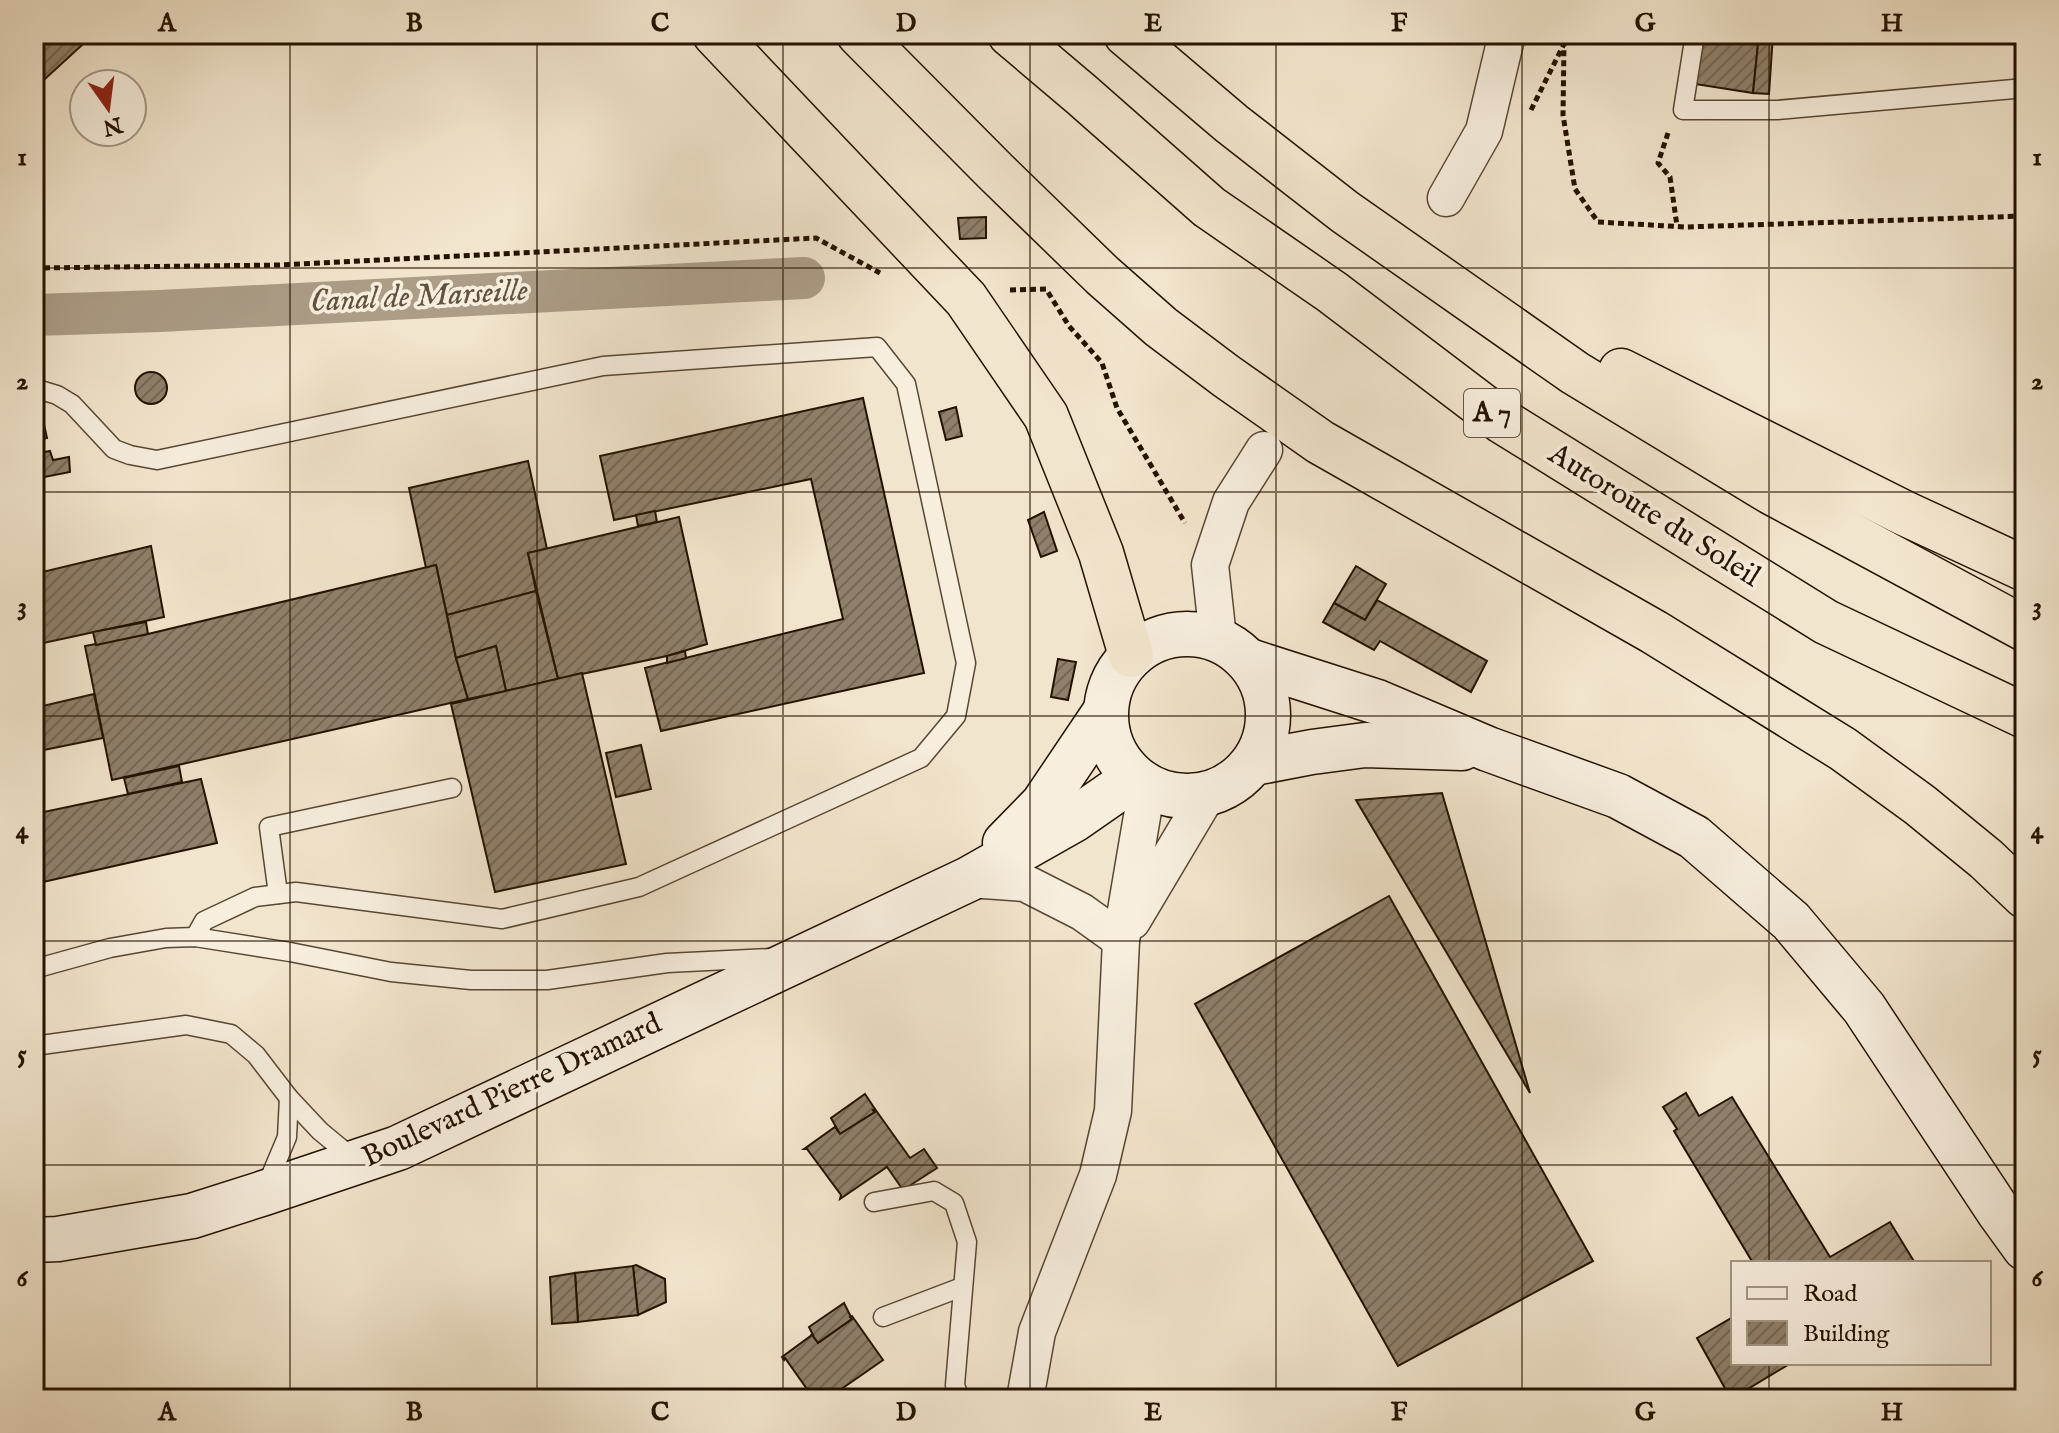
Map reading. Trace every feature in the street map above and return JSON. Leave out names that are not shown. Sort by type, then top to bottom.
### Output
[{"type":"highway","points":[[715,34],[966,299],[1046,416],[1101,553],[1131,655]]},
{"type":"highway","points":[[859,34],[1102,275],[1161,327],[1226,376],[1320,442],[1654,632],[1843,749],[1920,805],[1986,859],[2025,896]]},
{"type":"highway","name":"Autoroute du Soleil","points":[[1010,34],[1209,207],[1332,292],[1502,421],[1826,622],[2025,716]]},
{"type":"highway","name":"A 7","points":[[1126,34],[1232,124],[1345,212],[1575,373],[1771,492],[2025,629]]},
{"type":"highway","points":[[1449,285],[1904,513],[2025,569]]},
{"type":"street","points":[[1446,198],[1484,131],[1507,34]]},
{"type":"street","points":[[1264,450],[1231,502],[1210,565],[1234,650],[1266,692],[1268,729],[1254,763],[1233,783],[1207,795],[1176,796],[1141,783],[1112,749],[1105,712],[1112,681],[1131,655],[1157,639],[1188,633],[1234,650],[1377,702],[1488,749],[1618,796],[1694,837],[1791,921],[1864,1008],[2025,1248]]},
{"type":"street","name":"Boulevard Pierre Dramard","points":[[969,879],[1043,804],[1105,712]]},
{"type":"street","points":[[1254,763],[1365,745],[1488,749]]},
{"type":"street","points":[[1025,1399],[1037,1332],[1098,1175],[1113,1111],[1121,940],[1141,783]]},
{"type":"street","name":"Boulevard Pierre Dramard","points":[[34,1240],[58,1239],[192,1216],[398,1148],[969,879],[1141,783]]},
{"type":"street","points":[[1121,940],[1207,795]]},
{"type":"street","points":[[969,879],[1025,883],[1082,912],[1121,940]]},
{"type":"lane","points":[[1695,34],[1683,110],[1777,110],[2025,88]]},
{"type":"lane","points":[[34,388],[57,395],[72,404],[114,449],[157,460],[603,366],[877,347],[906,384],[966,663],[956,716],[921,758],[639,887],[502,919],[296,892],[278,894],[255,897],[204,921],[195,937]]},
{"type":"lane","points":[[278,894],[269,827],[452,788]]},
{"type":"lane","points":[[34,969],[110,948],[166,938],[195,937],[391,972],[471,980],[547,980],[667,963],[802,957]]},
{"type":"lane","points":[[34,1046],[186,1025],[231,1034],[256,1055],[289,1098],[320,1131],[358,1162]]},
{"type":"lane","points":[[264,1193],[287,1137],[289,1098]]},
{"type":"lane","points":[[874,1202],[934,1191],[954,1203],[967,1242],[955,1385],[960,1399]]},
{"type":"lane","points":[[883,1317],[962,1287]]},
{"type":"path","points":[[1484,131],[1513,131],[1525,122],[1564,44],[1563,115],[1575,189],[1598,222],[1677,226],[2025,216]]},
{"type":"path","points":[[1677,226],[1670,177],[1658,163],[1669,129],[1683,110]]},
{"type":"path","points":[[34,268],[281,265],[816,238],[889,279]]},
{"type":"path","points":[[1002,285],[1012,291],[1046,289],[1069,326],[1102,363],[1117,408],[1210,565]]},
{"type":"building","points":[[34,34],[94,34],[34,89]]},
{"type":"building","points":[[1705,34],[1759,34],[1753,93],[1695,84]]},
{"type":"building","points":[[1759,34],[1773,34],[1769,94],[1753,93]]},
{"type":"building","points":[[986,217],[986,238],[960,239],[958,218]]},
{"type":"building","points":[[151,372],[162,377],[167,388],[162,399],[151,404],[140,399],[135,388],[140,377]]},
{"type":"building","points":[[863,398],[924,673],[661,731],[645,668],[843,619],[811,479],[614,520],[600,456]]},
{"type":"building","points":[[956,407],[962,436],[946,440],[939,412]]},
{"type":"building","points":[[42,416],[47,438],[34,441],[34,417]]},
{"type":"building","points":[[50,451],[53,460],[69,457],[70,472],[34,479],[34,454]]},
{"type":"building","points":[[528,461],[547,549],[528,553],[536,591],[447,615],[436,565],[426,568],[409,488]]},
{"type":"building","points":[[655,511],[657,522],[638,526],[636,515]]},
{"type":"building","points":[[1044,512],[1057,551],[1041,557],[1028,520]]},
{"type":"building","points":[[679,517],[707,644],[667,656],[558,679],[528,553]]},
{"type":"building","points":[[151,546],[164,617],[34,645],[34,574]]},
{"type":"building","points":[[436,565],[468,699],[112,780],[85,646],[148,634]]},
{"type":"building","points":[[1356,566],[1386,584],[1365,620],[1334,603]]},
{"type":"building","points":[[536,591],[558,679],[506,691],[496,646],[456,658],[447,615]]},
{"type":"building","points":[[1377,600],[1487,661],[1471,692],[1380,641],[1374,650],[1323,622],[1334,603],[1365,620]]},
{"type":"building","points":[[146,622],[148,634],[96,645],[93,632]]},
{"type":"building","points":[[496,646],[506,691],[468,699],[456,658]]},
{"type":"building","points":[[685,651],[686,658],[667,663],[667,656]]},
{"type":"building","points":[[1058,659],[1076,662],[1068,700],[1051,697]]},
{"type":"building","points":[[582,673],[626,864],[495,892],[451,704]]},
{"type":"building","points":[[94,694],[103,738],[34,752],[34,708]]},
{"type":"building","points":[[641,745],[651,789],[616,797],[606,753]]},
{"type":"building","points":[[179,766],[182,782],[128,794],[124,778]]},
{"type":"building","points":[[201,779],[217,843],[34,884],[34,814]]},
{"type":"building","points":[[1442,793],[1530,1093],[1356,800]]},
{"type":"building","points":[[1389,896],[1593,1261],[1398,1366],[1195,1004]]},
{"type":"building","points":[[1686,1093],[1699,1116],[1732,1097],[1830,1257],[1890,1222],[1914,1261],[1752,1261],[1674,1131],[1677,1129],[1663,1107]]},
{"type":"building","points":[[865,1094],[875,1112],[840,1134],[831,1118]]},
{"type":"building","points":[[875,1109],[910,1158],[924,1149],[937,1168],[903,1190],[887,1167],[840,1199],[841,1195],[804,1149],[835,1127],[840,1134],[875,1112]]},
{"type":"building","points":[[633,1266],[665,1279],[666,1302],[638,1315]]},
{"type":"building","points":[[633,1266],[638,1315],[578,1322],[575,1273]]},
{"type":"building","points":[[575,1273],[578,1322],[552,1324],[550,1277]]},
{"type":"building","points":[[844,1303],[852,1319],[818,1343],[809,1327]]},
{"type":"building","points":[[852,1316],[883,1360],[827,1399],[814,1399],[782,1357],[812,1335],[818,1343]]},
{"type":"building","points":[[1731,1318],[1731,1365],[1788,1365],[1731,1399],[1697,1338]]},
{"type":"building","points":[[382,1390],[384,1399],[339,1399]]},
{"type":"waterway","name":"Canal de Marseille","points":[[34,315],[804,278]]}]
